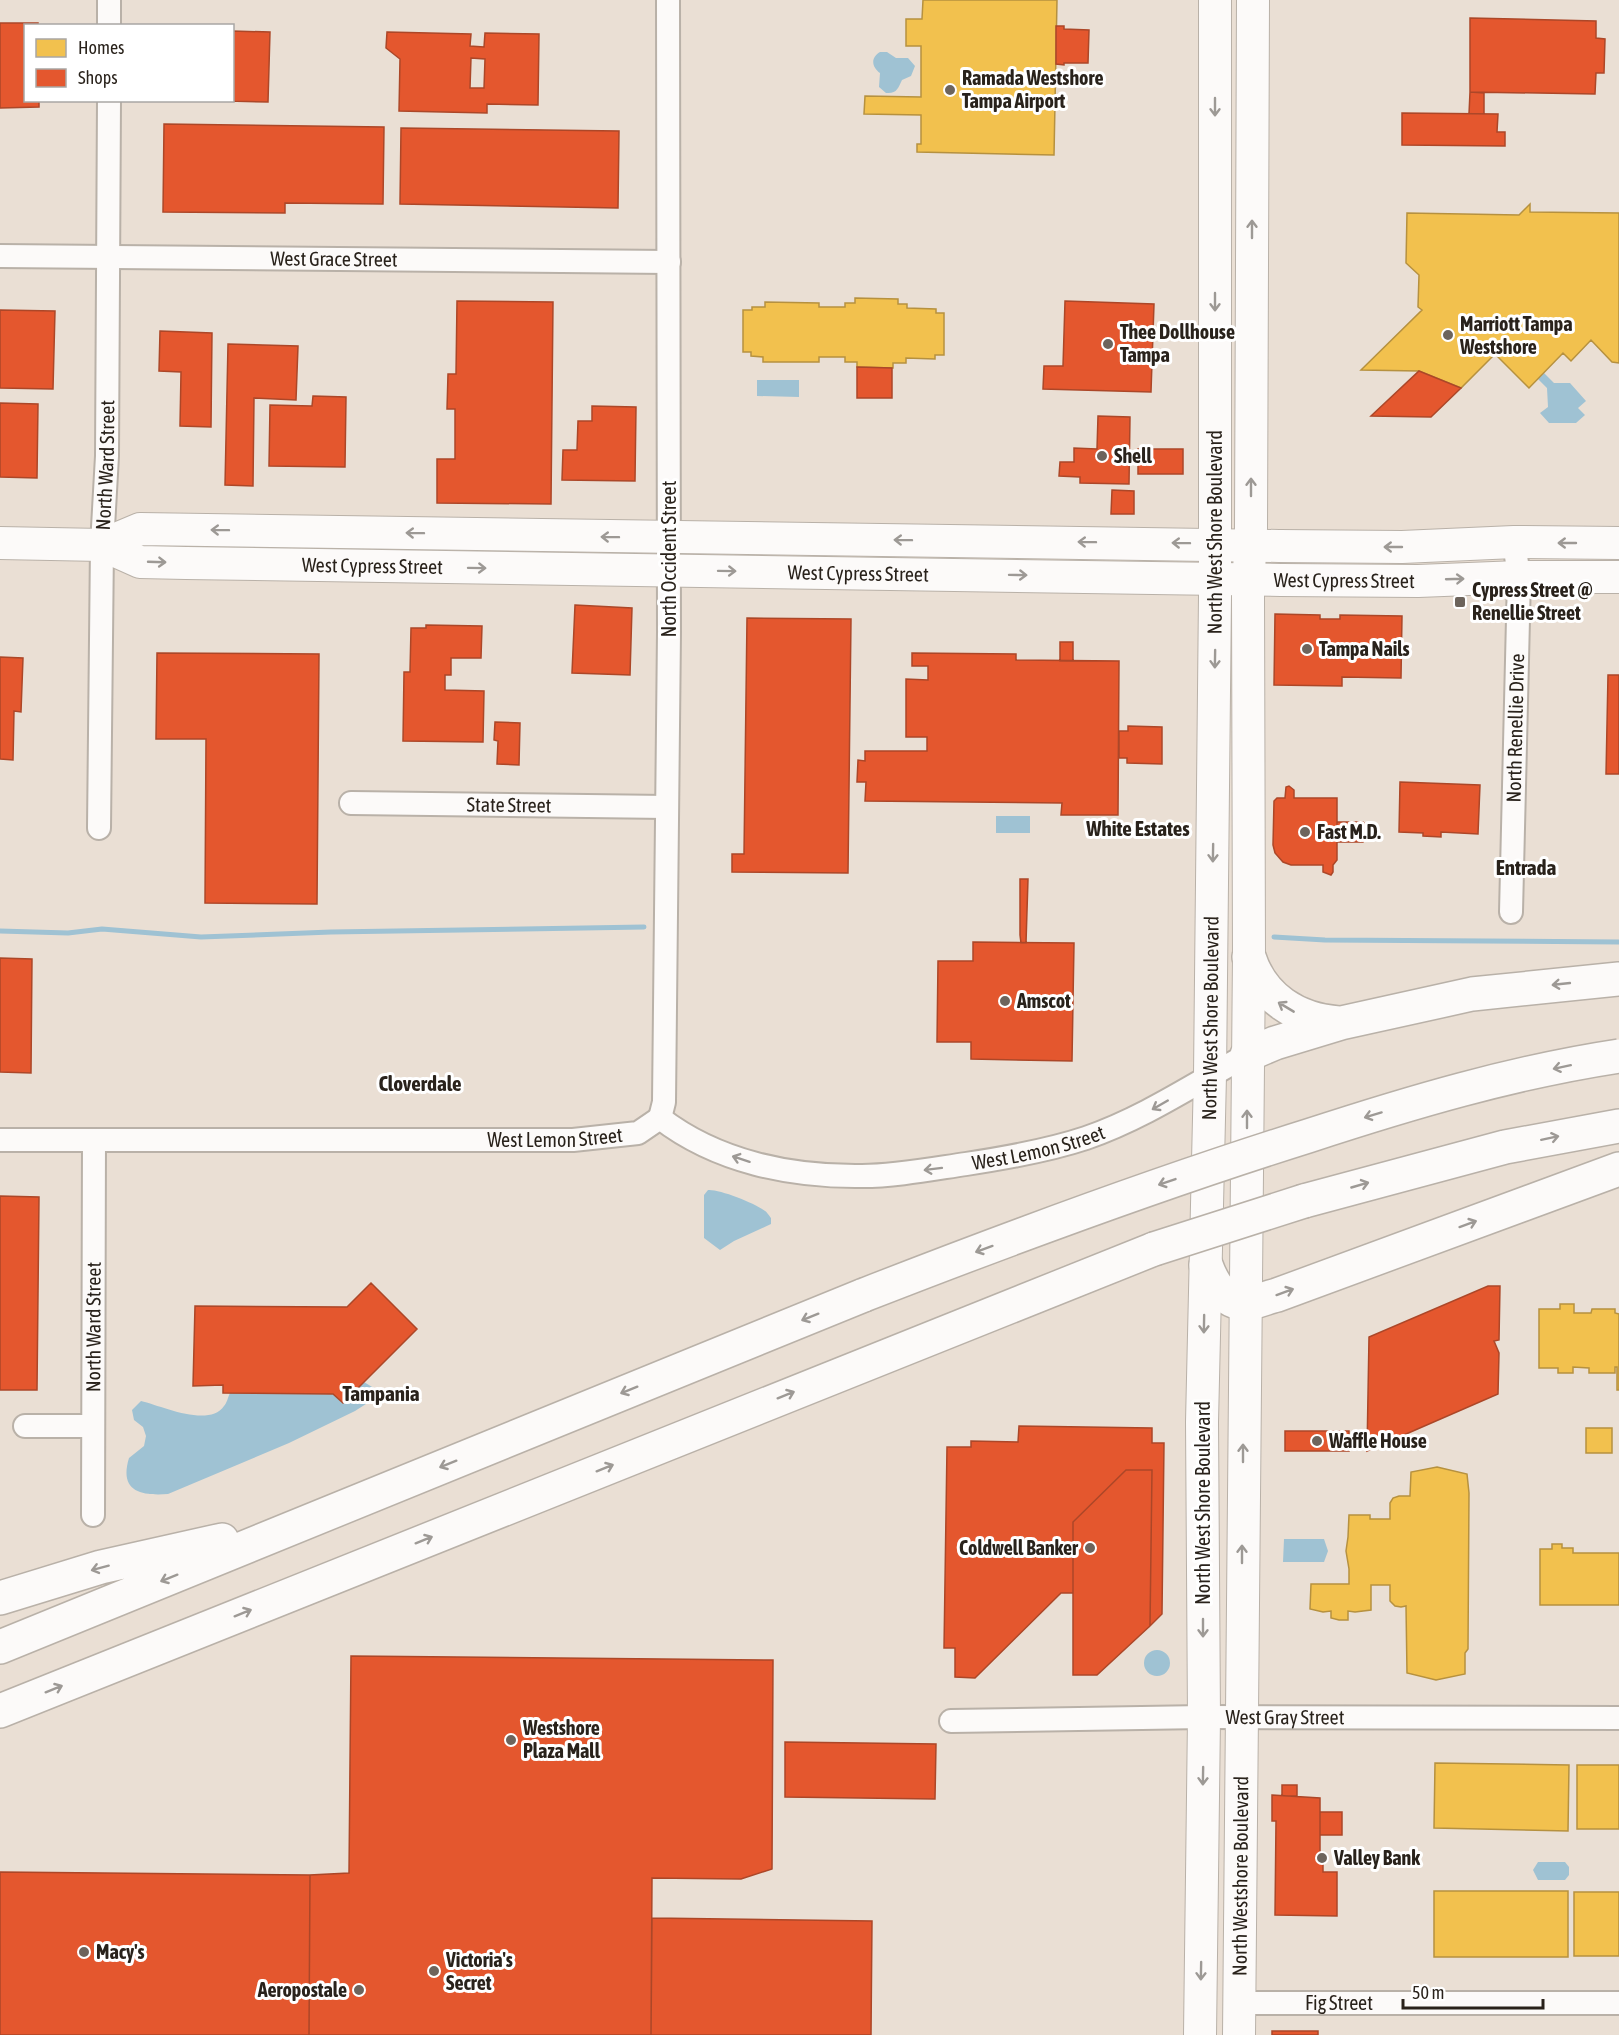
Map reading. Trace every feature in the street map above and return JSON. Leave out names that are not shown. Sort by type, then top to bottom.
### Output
[{"type":"highway","points":[[1249,957],[1259,981],[1278,1002],[1311,1019],[1341,1023]]},
{"type":"highway","points":[[1247,1055],[1341,1023],[1472,994],[1619,979]]},
{"type":"highway","points":[[0,1647],[864,1294],[1159,1185],[1358,1120],[1513,1077],[1619,1056]]},
{"type":"highway","points":[[0,1710],[1154,1249],[1304,1201],[1505,1147],[1619,1126]]},
{"type":"highway","points":[[1206,1265],[1218,1290],[1244,1304],[1277,1295],[1619,1169]]},
{"type":"highway","points":[[0,1598],[100,1567],[254,1533],[340,1508]]},
{"type":"main road","name":"North West Shore Boulevard","points":[[1200,2035],[1204,1717],[1202,1422],[1210,1075],[1216,544],[1215,0]]},
{"type":"main road","name":"North West Shore Boulevard","points":[[1241,1717],[1249,957],[1253,0]]},
{"type":"main road","points":[[1214,49],[1252,54]]},
{"type":"main road","name":"West Cypress Street","points":[[102,545],[140,529],[1402,547],[1514,542],[1619,543]]},
{"type":"main road","points":[[960,575],[961,541]]},
{"type":"main road","name":"West Cypress Street","points":[[0,543],[102,545],[140,562],[1249,580],[1418,581],[1519,577],[1619,577]]},
{"type":"main road","name":"North Westshore Boulevard","points":[[1239,2035],[1241,1717]]},
{"type":"street","points":[[109,0],[109,24]]},
{"type":"street","name":"North Occident Street","points":[[660,1118],[664,1102],[669,570],[668,0]]},
{"type":"street","name":"North Ward Street","points":[[99,828],[102,545],[107,456],[109,102]]},
{"type":"street","name":"West Grace Street","points":[[0,256],[669,262]]},
{"type":"street","name":"North Renellie Drive","points":[[1512,912],[1519,577],[1514,542]]},
{"type":"street","name":"State Street","points":[[351,803],[667,807]]},
{"type":"street","name":"West Lemon Street","points":[[0,1140],[573,1140],[638,1133],[660,1118],[679,1132],[705,1146],[742,1160],[782,1170],[811,1174],[864,1176],[1006,1158],[1077,1141],[1141,1115],[1247,1055]]},
{"type":"street","name":"North Ward Street","points":[[93,1515],[94,1140]]},
{"type":"street","points":[[25,1426],[93,1426]]},
{"type":"street","name":"West Gray Street","points":[[951,1721],[1204,1717],[1619,1718]]},
{"type":"street","name":"Fig Street","points":[[1239,2003],[1619,2003]]},
{"type":"water","points":[[880,52],[887,52],[896,58],[908,58],[915,66],[911,76],[902,80],[893,93],[886,93],[879,87],[880,73],[875,68],[873,60]]},
{"type":"water","points":[[1544,373],[1554,383],[1570,383],[1586,401],[1578,408],[1585,415],[1576,423],[1549,423],[1540,413],[1548,407],[1547,388],[1538,379]]},
{"type":"water","points":[[757,380],[799,380],[799,397],[757,396]]},
{"type":"water","points":[[996,816],[1030,816],[1030,833],[996,833]]},
{"type":"water","points":[[708,1190],[728,1194],[766,1211],[771,1218],[771,1224],[720,1250],[704,1238],[704,1195]]},
{"type":"water","points":[[364,1382],[377,1390],[369,1402],[355,1411],[289,1443],[168,1494],[141,1492],[134,1489],[127,1478],[129,1458],[144,1446],[146,1436],[143,1427],[134,1420],[132,1410],[141,1401],[185,1414],[208,1415],[224,1406],[230,1393],[333,1394],[343,1403]]},
{"type":"water","points":[[1284,1539],[1324,1539],[1328,1551],[1324,1562],[1283,1562]]},
{"type":"water","points":[[1157,1650],[1166,1654],[1170,1663],[1166,1672],[1157,1676],[1148,1672],[1144,1663],[1148,1654]]},
{"type":"water","points":[[1538,1862],[1565,1862],[1569,1867],[1569,1875],[1565,1880],[1538,1880],[1533,1870]]},
{"type":"building: Homes","points":[[923,0],[1057,0],[1054,155],[917,152],[917,144],[921,144],[921,115],[864,114],[865,96],[921,97],[921,46],[906,46],[906,19],[922,19]]},
{"type":"building: Homes","points":[[1530,204],[1530,212],[1619,213],[1619,363],[1612,362],[1591,340],[1571,361],[1563,353],[1529,388],[1495,354],[1461,388],[1419,371],[1361,370],[1422,310],[1418,307],[1419,275],[1406,263],[1407,213],[1519,215]]},
{"type":"building: Homes","points":[[855,298],[898,299],[898,304],[907,304],[907,308],[936,309],[936,313],[944,313],[944,355],[935,355],[935,359],[906,358],[906,363],[893,363],[893,368],[857,367],[857,362],[845,362],[845,357],[819,357],[819,362],[763,362],[763,357],[751,356],[751,352],[743,352],[743,310],[765,307],[765,302],[819,303],[819,307],[845,307],[845,303],[855,303]]},
{"type":"building: Homes","points":[[1560,1304],[1574,1304],[1574,1313],[1591,1313],[1592,1309],[1615,1309],[1615,1313],[1619,1314],[1619,1390],[1617,1390],[1617,1367],[1615,1367],[1615,1373],[1589,1373],[1589,1368],[1573,1367],[1573,1373],[1558,1373],[1558,1368],[1539,1368],[1539,1309],[1560,1309]]},
{"type":"building: Homes","points":[[1586,1428],[1612,1428],[1612,1453],[1586,1453]]},
{"type":"building: Homes","points":[[1437,1467],[1467,1474],[1469,1493],[1468,1649],[1465,1653],[1465,1674],[1436,1680],[1407,1673],[1406,1606],[1395,1606],[1390,1601],[1390,1585],[1371,1585],[1371,1610],[1348,1611],[1348,1620],[1331,1618],[1331,1611],[1310,1609],[1311,1584],[1349,1584],[1346,1551],[1349,1515],[1370,1515],[1370,1519],[1390,1519],[1390,1503],[1393,1498],[1410,1496],[1411,1472]]},
{"type":"building: Homes","points":[[1552,1544],[1562,1544],[1562,1548],[1573,1548],[1573,1553],[1619,1553],[1619,1605],[1540,1605],[1540,1549],[1552,1549]]},
{"type":"building: Homes","points":[[1435,1763],[1569,1765],[1568,1831],[1434,1828]]},
{"type":"building: Homes","points":[[1577,1765],[1619,1765],[1619,1829],[1577,1829]]},
{"type":"building: Homes","points":[[1434,1891],[1568,1891],[1568,1957],[1434,1957]]},
{"type":"building: Homes","points":[[1574,1892],[1619,1892],[1619,1956],[1574,1956]]},
{"type":"building: Shops","points":[[1470,18],[1596,21],[1596,38],[1605,39],[1604,73],[1596,73],[1595,94],[1470,92]]},
{"type":"building: Shops","points":[[0,23],[38,23],[24,24],[24,102],[39,102],[39,107],[0,108]]},
{"type":"building: Shops","points":[[1056,26],[1064,26],[1064,29],[1089,30],[1088,63],[1056,64]]},
{"type":"building: Shops","points":[[234,31],[270,32],[268,102],[234,101]]},
{"type":"building: Shops","points":[[387,32],[471,34],[470,46],[484,47],[485,33],[539,34],[538,105],[487,104],[487,113],[399,111],[400,59],[386,48]],"holes":[[[471,58],[485,59],[484,88],[470,88]]]},
{"type":"building: Shops","points":[[1470,92],[1484,93],[1484,114],[1469,114]]},
{"type":"building: Shops","points":[[1402,113],[1498,114],[1497,132],[1505,132],[1505,146],[1402,145]]},
{"type":"building: Shops","points":[[164,124],[384,127],[383,204],[285,203],[285,213],[163,212]]},
{"type":"building: Shops","points":[[401,128],[619,131],[618,208],[400,204]]},
{"type":"building: Shops","points":[[457,301],[553,302],[551,504],[437,503],[437,459],[455,459],[455,409],[447,409],[448,374],[456,374]]},
{"type":"building: Shops","name":"Thee Dollhouse Tampa","points":[[1065,301],[1154,304],[1151,392],[1043,389],[1044,366],[1063,366]]},
{"type":"building: Shops","points":[[0,310],[55,311],[53,389],[0,388]]},
{"type":"building: Shops","points":[[160,331],[212,333],[211,427],[180,426],[181,372],[159,371]]},
{"type":"building: Shops","points":[[228,344],[298,346],[296,400],[254,398],[253,486],[225,485]]},
{"type":"building: Shops","points":[[857,367],[892,368],[892,398],[857,398]]},
{"type":"building: Shops","points":[[1419,371],[1461,388],[1431,417],[1371,416]]},
{"type":"building: Shops","points":[[313,396],[346,397],[345,467],[269,466],[270,405],[312,406]]},
{"type":"building: Shops","points":[[0,403],[38,404],[37,478],[0,477]]},
{"type":"building: Shops","points":[[592,406],[636,407],[635,481],[562,480],[563,450],[577,450],[578,421],[592,421]]},
{"type":"building: Shops","name":"Shell","points":[[1098,416],[1130,417],[1129,484],[1080,483],[1080,477],[1059,476],[1060,462],[1074,462],[1074,448],[1097,449]]},
{"type":"building: Shops","name":"Shell","points":[[1138,449],[1183,449],[1183,474],[1138,474]]},
{"type":"building: Shops","points":[[1112,490],[1134,491],[1134,514],[1111,514]]},
{"type":"building: Shops","points":[[575,605],[632,608],[630,675],[572,673]]},
{"type":"building: Shops","points":[[1275,614],[1320,615],[1320,619],[1340,619],[1340,615],[1402,616],[1401,678],[1342,677],[1342,686],[1274,685]]},
{"type":"building: Shops","points":[[747,618],[851,619],[848,873],[732,872],[732,854],[744,854]]},
{"type":"building: Shops","points":[[426,625],[482,626],[481,658],[451,658],[451,675],[445,675],[445,690],[484,691],[483,742],[403,741],[404,672],[410,672],[411,628],[426,628]]},
{"type":"building: Shops","points":[[1060,642],[1073,642],[1073,661],[1060,661]]},
{"type":"building: Shops","points":[[157,653],[319,654],[317,904],[205,903],[206,739],[156,739]]},
{"type":"building: Shops","points":[[912,653],[1016,654],[1016,660],[1119,661],[1118,815],[1061,815],[1062,803],[865,801],[866,782],[857,782],[858,760],[865,761],[865,751],[927,751],[927,737],[906,737],[906,679],[928,680],[928,666],[912,666]]},
{"type":"building: Shops","points":[[0,657],[23,658],[21,712],[14,711],[13,760],[0,759]]},
{"type":"building: Shops","points":[[1608,675],[1619,675],[1619,774],[1606,774]]},
{"type":"building: Shops","points":[[495,722],[520,723],[519,765],[497,764],[498,741],[494,740]]},
{"type":"building: Shops","points":[[1128,726],[1162,727],[1162,764],[1127,763],[1127,758],[1119,758],[1119,731],[1128,731]]},
{"type":"building: Shops","points":[[1400,782],[1480,785],[1478,834],[1441,832],[1441,837],[1423,836],[1423,833],[1399,832]]},
{"type":"building: Shops","name":"Fast M.D.","points":[[1289,786],[1294,790],[1294,798],[1337,798],[1337,860],[1333,865],[1331,875],[1323,872],[1323,865],[1291,865],[1283,862],[1275,853],[1273,845],[1274,801],[1277,798],[1285,798],[1286,787]]},
{"type":"building: Shops","points":[[1337,822],[1363,822],[1370,828],[1370,835],[1363,842],[1337,842]]},
{"type":"building: Shops","points":[[1020,879],[1028,879],[1026,943],[1021,943],[1020,935]]},
{"type":"building: Shops","name":"Amscot","points":[[973,942],[1074,943],[1072,1061],[971,1059],[971,1042],[937,1042],[938,961],[973,961]]},
{"type":"building: Shops","points":[[0,958],[32,959],[31,1073],[0,1072]]},
{"type":"building: Shops","points":[[0,1196],[39,1197],[37,1390],[0,1390]]},
{"type":"building: Shops","points":[[371,1283],[417,1329],[343,1403],[333,1394],[223,1393],[223,1385],[193,1386],[195,1306],[347,1307]]},
{"type":"building: Shops","points":[[1488,1286],[1500,1286],[1499,1340],[1494,1341],[1499,1353],[1498,1394],[1367,1451],[1369,1337]]},
{"type":"building: Shops","points":[[1019,1426],[1152,1428],[1152,1443],[1164,1443],[1162,1614],[1150,1626],[1152,1470],[1126,1470],[1073,1522],[1073,1593],[1061,1593],[975,1678],[955,1677],[955,1648],[944,1648],[947,1447],[971,1447],[971,1441],[1018,1442]]},
{"type":"building: Shops","name":"Waffle House","points":[[1285,1431],[1349,1431],[1349,1451],[1285,1451]]},
{"type":"building: Shops","points":[[1126,1470],[1152,1470],[1150,1626],[1097,1675],[1073,1675],[1073,1522]]},
{"type":"building: Shops","points":[[351,1656],[773,1660],[772,1869],[741,1879],[652,1878],[651,2035],[309,2035],[310,1875],[349,1873]]},
{"type":"building: Shops","points":[[785,1742],[936,1744],[935,1799],[785,1797]]},
{"type":"building: Shops","points":[[1282,1785],[1297,1785],[1297,1796],[1282,1796]]},
{"type":"building: Shops","points":[[1272,1795],[1320,1798],[1320,1856],[1323,1856],[1323,1872],[1337,1872],[1337,1916],[1275,1915],[1276,1821],[1272,1821]]},
{"type":"building: Shops","points":[[1320,1812],[1342,1812],[1342,1835],[1320,1835]]},
{"type":"building: Shops","points":[[0,1872],[310,1875],[309,2035],[0,2035]]},
{"type":"building: Shops","points":[[652,1918],[872,1921],[871,2035],[651,2035]]},
{"type":"building: Shops","points":[[1272,2031],[1318,2031],[1318,2035],[1272,2035]]},
{"type":"waterway","points":[[0,931],[68,933],[102,929],[201,937],[331,932],[644,927]]},
{"type":"waterway","points":[[1274,937],[1325,940],[1619,942]]},
{"type":"place","name":"Ramada Westshore Tampa Airport","points":[[950,90]]},
{"type":"place","name":"Marriott Tampa Westshore","points":[[1448,335]]},
{"type":"place","name":"Thee Dollhouse Tampa","points":[[1108,344]]},
{"type":"place","name":"Shell","points":[[1102,456]]},
{"type":"place","name":"Cypress Street @ Renellie Street","points":[[1460,602]]},
{"type":"place","name":"Tampa Nails","points":[[1307,649]]},
{"type":"place","name":"Fast M.D.","points":[[1305,832]]},
{"type":"place","name":"Amscot","points":[[1005,1001]]},
{"type":"place","name":"Waffle House","points":[[1317,1441]]},
{"type":"place","name":"Coldwell Banker","points":[[1090,1548]]},
{"type":"place","name":"Westshore Plaza Mall","points":[[511,1740]]},
{"type":"place","name":"Valley Bank","points":[[1322,1858]]},
{"type":"place","name":"Macy's","points":[[84,1952]]},
{"type":"place","name":"Victoria's Secret","points":[[434,1971]]},
{"type":"place","name":"Aeropostale","points":[[359,1990]]},
{"type":"district","name":"White Estates","points":[[1138,829]]},
{"type":"district","name":"Entrada","points":[[1526,868]]},
{"type":"district","name":"Cloverdale","points":[[420,1084]]},
{"type":"district","name":"Tampania","points":[[381,1394]]}]
